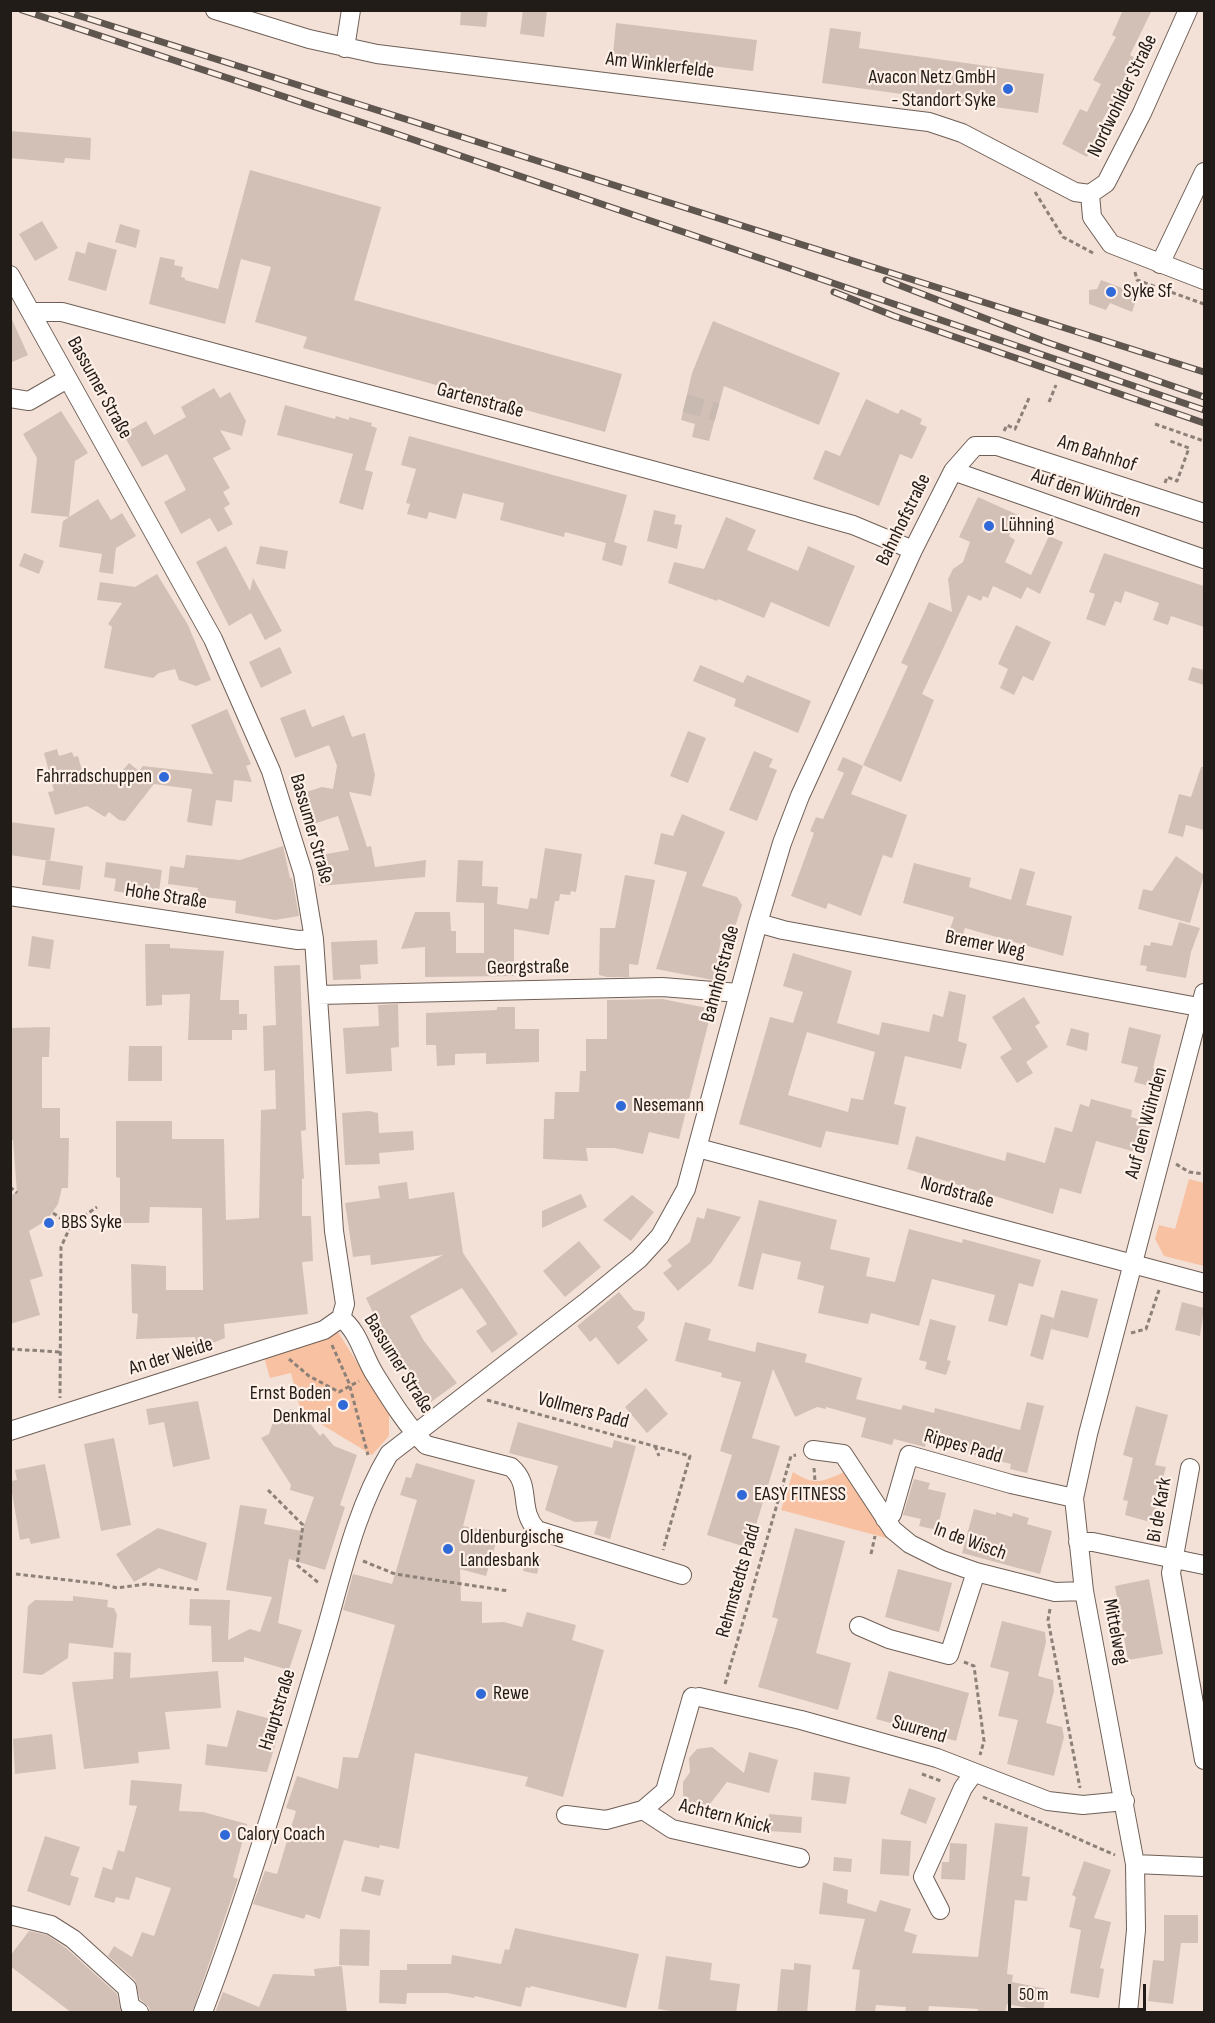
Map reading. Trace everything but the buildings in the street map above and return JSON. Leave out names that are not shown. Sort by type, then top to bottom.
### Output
[{"type":"street","name":"Am Winklerfelde","points":[[215,10],[345,48],[929,122],[962,133],[1075,192],[1090,194]]},
{"type":"street","points":[[345,48],[351,10]]},
{"type":"street","name":"Nordwohlder Straße","points":[[1090,194],[1106,183],[1142,113],[1188,10]]},
{"type":"street","points":[[1160,264],[1204,172]]},
{"type":"street","points":[[1090,194],[1092,217],[1111,244],[1204,280]]},
{"type":"street","name":"Bassumer Straße","points":[[10,275],[213,639],[267,760],[303,873],[314,939],[334,1231],[345,1304],[341,1318],[352,1327],[373,1372],[416,1435]]},
{"type":"street","name":"Gartenstraße","points":[[31,312],[62,312],[756,498],[853,525],[913,550]]},
{"type":"street","points":[[10,398],[29,401],[68,379]]},
{"type":"street","name":"Bahnhofstraße","points":[[416,1435],[639,1259],[660,1236],[686,1189],[758,923],[782,843],[800,796],[913,550],[953,471],[975,446]]},
{"type":"street","name":"Am Bahnhof","points":[[975,446],[997,446],[1204,513]]},
{"type":"street","name":"Auf den Wührden","points":[[953,471],[1204,559]]},
{"type":"street","name":"Hohe Straße","points":[[10,896],[298,940],[314,939]]},
{"type":"street","name":"Bremer Weg","points":[[758,923],[783,930],[1203,1003]]},
{"type":"street","name":"Georgstraße","points":[[318,994],[662,987],[739,993]]},
{"type":"street","name":"Auf den Wührden","points":[[1132,1264],[1203,1003]]},
{"type":"street","name":"Nordstraße","points":[[698,1148],[1204,1284]]},
{"type":"street","name":"Mittelweg","points":[[1128,2013],[1136,1930],[1136,1864],[1084,1591],[1074,1498],[1132,1264]]},
{"type":"street","name":"An der Weide","points":[[10,1431],[280,1346],[324,1330],[341,1318]]},
{"type":"street","points":[[416,1435],[426,1445],[511,1467],[520,1475],[524,1486],[528,1520],[537,1530],[682,1575]]},
{"type":"street","name":"Hauptstraße","points":[[203,2013],[253,1874],[348,1555],[373,1481],[389,1454],[416,1435]]},
{"type":"street","name":"In de Wisch","points":[[813,1450],[843,1454],[893,1530],[910,1544],[942,1560],[976,1572],[1054,1592],[1084,1591]]},
{"type":"street","name":"Rippes Padd","points":[[885,1519],[892,1514],[909,1455],[1011,1484],[1074,1498]]},
{"type":"street","name":"Bi de Kark","points":[[1190,1468],[1171,1573],[1204,1760]]},
{"type":"street","points":[[1078,1542],[1094,1542],[1204,1565]]},
{"type":"street","points":[[859,1626],[889,1639],[949,1655],[976,1572]]},
{"type":"street","name":"Suurend","points":[[695,1697],[855,1734],[937,1758],[968,1781],[1048,1801],[1083,1805],[1125,1801]]},
{"type":"street","name":"Achtern Knick","points":[[566,1815],[606,1820],[643,1810],[665,1791],[695,1697]]},
{"type":"street","points":[[940,1910],[923,1877],[968,1781]]},
{"type":"street","name":"Achtern Knick","points":[[643,1810],[672,1829],[800,1858]]},
{"type":"street","points":[[1136,1864],[1204,1867]]},
{"type":"street","points":[[10,1915],[51,1924],[73,1939],[127,1988],[130,2006],[140,2013]]},
{"type":"path","points":[[1136,255],[1133,269],[1137,280],[1204,304]]},
{"type":"path","points":[[1049,402],[1056,386]]},
{"type":"path","points":[[997,446],[1007,425],[1015,429],[1030,396]]},
{"type":"path","points":[[1155,424],[1204,441]]},
{"type":"path","points":[[1160,499],[1167,477],[1177,481],[1189,448],[1170,441]]},
{"type":"path","points":[[1161,1155],[1189,1172],[1204,1174]]},
{"type":"path","points":[[10,1187],[18,1193]]},
{"type":"path","points":[[60,1415],[61,1247],[71,1225],[96,1207]]},
{"type":"path","points":[[53,1213],[71,1225]]},
{"type":"path","points":[[1115,1330],[1136,1334],[1146,1329],[1165,1272]]},
{"type":"path","points":[[324,1330],[350,1388],[373,1481]]},
{"type":"path","points":[[280,1346],[290,1361],[309,1376],[339,1392],[350,1388],[373,1372]]},
{"type":"path","points":[[10,1349],[61,1352]]},
{"type":"path","name":"Vollmers Padd","points":[[468,1395],[690,1456],[658,1567]]},
{"type":"path","points":[[655,1446],[659,1456]]},
{"type":"path","name":"Rehmstedts Padd","points":[[720,1703],[791,1456],[813,1450]]},
{"type":"path","points":[[268,1490],[303,1525],[297,1565],[336,1596]]},
{"type":"path","points":[[348,1555],[395,1574],[509,1591]]},
{"type":"path","points":[[16,1574],[102,1584],[117,1588],[146,1584],[200,1590]]},
{"type":"path","points":[[1054,1592],[1048,1620],[1083,1805]]},
{"type":"path","points":[[949,1655],[974,1666],[984,1741],[968,1781]]},
{"type":"path","points":[[920,1774],[968,1781],[1136,1864]]},
{"type":"shaded area","points":[[1189,1179],[1204,1183],[1204,1266],[1164,1256],[1155,1239],[1159,1225],[1175,1229]]},
{"type":"shaded area","points":[[338,1332],[389,1413],[389,1436],[372,1455],[301,1412],[291,1373],[270,1378],[264,1357]]},
{"type":"shaded area","points":[[793,1472],[807,1479],[818,1481],[844,1472],[890,1539],[781,1510]]},
{"type":"tunnel","points":[[685,403],[717,412]]},
{"type":"railway","points":[[22,10],[388,131],[1204,410]]},
{"type":"railway","points":[[61,10],[1204,372]]},
{"type":"railway","points":[[886,280],[1046,342],[1204,397]]},
{"type":"railway","points":[[834,292],[894,316],[1204,423]]},
{"type":"place","name":"Avacon Netz GmbH - Standort Syke","points":[[1008,89]]},
{"type":"place","name":"Syke Sf","points":[[1111,292]]},
{"type":"place","name":"Lühning","points":[[989,526]]},
{"type":"place","name":"Fahrradschuppen","points":[[164,777]]},
{"type":"place","name":"Nesemann","points":[[621,1106]]},
{"type":"place","name":"BBS Syke","points":[[49,1223]]},
{"type":"place","name":"Ernst Boden Denkmal","points":[[343,1405]]},
{"type":"place","name":"EASY FITNESS","points":[[742,1495]]},
{"type":"place","name":"Oldenburgische Landesbank","points":[[448,1549]]},
{"type":"place","name":"Rewe","points":[[481,1694]]},
{"type":"place","name":"Calory Coach","points":[[225,1835]]}]
